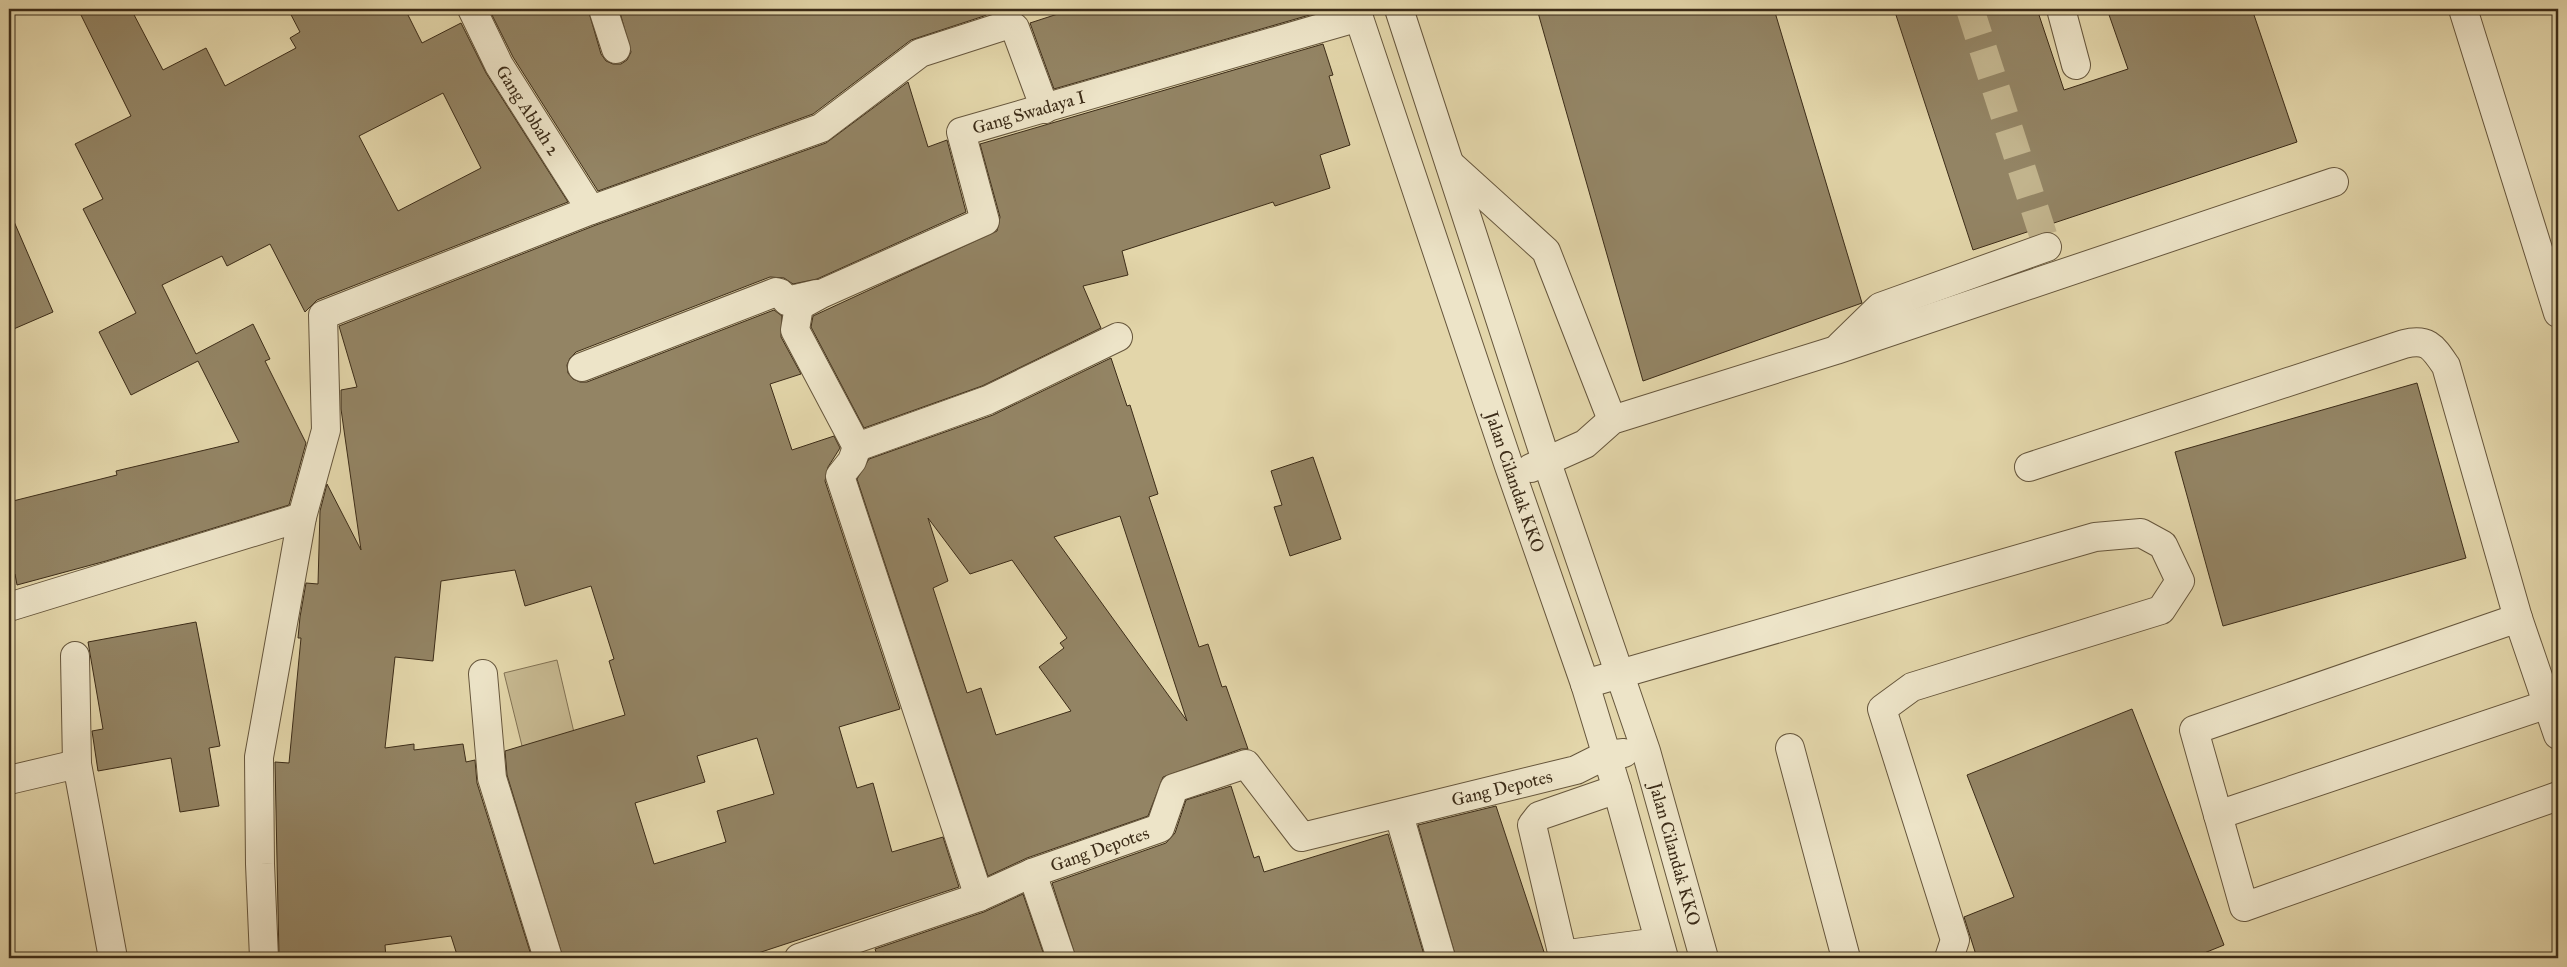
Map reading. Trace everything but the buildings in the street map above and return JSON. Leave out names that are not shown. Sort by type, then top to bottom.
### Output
[{"type":"street","name":"Gang Abbah 2","points":[[472,9],[499,65],[591,210]]},
{"type":"street","points":[[603,9],[616,49]]},
{"type":"street","name":"Jalan Cilandak KKO","points":[[1400,9],[1547,462],[1646,751],[1704,958]]},
{"type":"street","points":[[2061,9],[2076,66]]},
{"type":"street","points":[[2463,9],[2547,241],[2558,313]]},
{"type":"street","name":"Jalan Cilandak KKO","points":[[1358,13],[1512,475],[1585,684],[1617,789],[1662,950]]},
{"type":"street","name":"Gang Swadaya I","points":[[857,448],[795,330],[800,306],[821,294],[985,221],[962,132],[1358,13]]},
{"type":"street","points":[[264,958],[260,864],[259,757],[302,516],[326,430],[323,315],[591,210],[821,128],[920,53],[1008,16],[1015,28],[1045,108]]},
{"type":"street","points":[[1450,164],[1546,251],[1612,420]]},
{"type":"street","points":[[1512,475],[1547,462],[1585,444],[1612,420],[1836,350],[2334,182]]},
{"type":"street","points":[[1836,350],[1880,307],[2047,247]]},
{"type":"street","points":[[582,367],[776,292],[780,292],[787,301],[821,294]]},
{"type":"street","points":[[979,897],[840,476],[852,461],[857,448],[988,400],[1118,337]]},
{"type":"street","points":[[2029,467],[2404,344],[2415,341],[2424,342],[2434,349],[2446,366],[2518,618],[2558,735]]},
{"type":"street","points":[[9,607],[302,516]]},
{"type":"street","points":[[1585,684],[2094,538],[2141,533],[2163,545],[2180,581],[2161,610],[1912,687],[1882,709],[1955,940],[1949,958]]},
{"type":"street","points":[[2518,618],[2194,730],[2244,907],[2558,796]]},
{"type":"street","points":[[75,656],[77,764],[113,958]]},
{"type":"street","points":[[483,674],[492,778],[548,958]]},
{"type":"street","points":[[2218,815],[2548,704]]},
{"type":"street","points":[[1790,748],[1846,958]]},
{"type":"street","points":[[1606,755],[1646,751]]},
{"type":"street","name":"Gang Depotes","points":[[799,958],[979,897],[1032,873],[1160,828],[1174,788],[1246,764],[1302,837],[1399,815],[1576,770],[1606,755]]},
{"type":"street","points":[[9,780],[77,764]]},
{"type":"street","points":[[1617,789],[1539,816],[1532,825],[1562,948],[1568,954],[1662,950]]},
{"type":"street","points":[[1399,815],[1442,958]]},
{"type":"street","points":[[1032,873],[1061,958]]},
{"type":"street","points":[[1643,884],[1681,877]]},
{"type":"shaded area","points":[[557,660],[576,741],[524,754],[504,673]]},
{"type":"tunnel","points":[[1970,9],[2047,247]]}]
